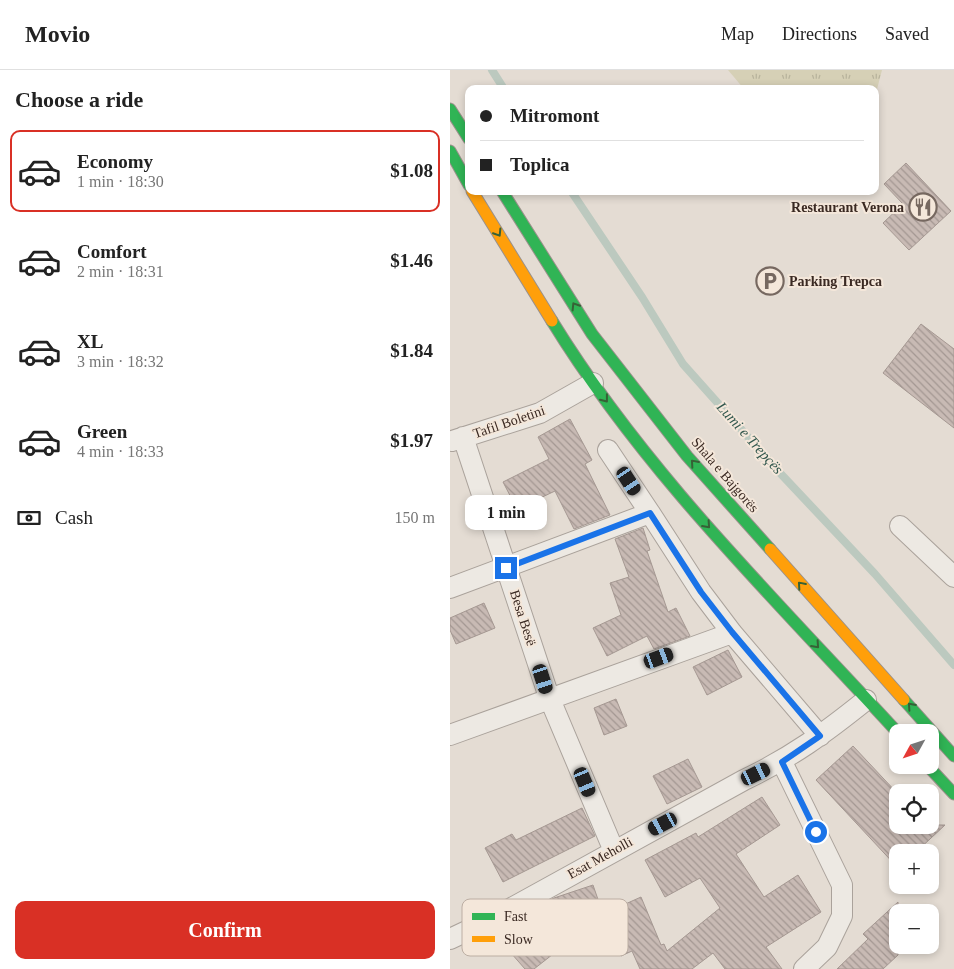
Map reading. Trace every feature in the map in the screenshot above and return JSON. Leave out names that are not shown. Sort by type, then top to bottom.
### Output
[{"type":"main road","points":[[450,109],[465,133]]},
{"type":"main road","points":[[450,151],[465,178]]},
{"type":"main road","points":[[474,195],[593,384],[673,487],[889,724]]},
{"type":"main road","name":"Shala e Bajgorës","points":[[505,195],[592,334],[687,456],[954,756]]},
{"type":"main road","points":[[935,774],[954,794]]},
{"type":"street","points":[[570,350],[592,334]]},
{"type":"street","name":"Tafil Boletini","points":[[457,440],[540,413],[593,384]]},
{"type":"street","name":"Besa Besë","points":[[457,440],[506,568],[550,697],[614,851]]},
{"type":"street","points":[[608,450],[701,592],[732,632],[820,736]]},
{"type":"street","points":[[450,588],[650,513]]},
{"type":"street","points":[[900,526],[954,577]]},
{"type":"street","points":[[450,735],[732,632]]},
{"type":"street","name":"Esat Meholli","points":[[519,899],[782,762],[820,736],[866,700]]},
{"type":"street","points":[[782,762],[842,885],[842,916],[827,947],[804,969]]},
{"type":"green space","points":[[728,70],[882,70],[878,85],[741,85]]},
{"type":"building","name":"Restaurant Verona","points":[[906,163],[951,211],[909,250],[883,223],[903,204],[884,184]]},
{"type":"building","points":[[921,324],[954,349],[954,428],[883,373]]},
{"type":"building","points":[[570,419],[592,460],[585,464],[610,515],[574,529],[555,491],[517,509],[503,482],[549,459],[538,437]]},
{"type":"building","points":[[643,528],[650,550],[647,551],[668,612],[676,608],[690,636],[654,649],[647,636],[607,656],[593,628],[621,615],[610,583],[629,577],[615,539]]},
{"type":"building","points":[[484,603],[495,628],[456,644],[450,630],[450,618]]},
{"type":"building","points":[[728,650],[742,677],[707,695],[693,667]]},
{"type":"building","points":[[616,699],[627,726],[604,735],[594,708]]},
{"type":"building","points":[[853,746],[889,784],[889,834],[935,834],[925,844],[889,844],[889,858],[816,780]]},
{"type":"building","points":[[688,759],[702,787],[667,804],[653,776]]},
{"type":"building","points":[[762,797],[780,825],[736,854],[764,897],[798,875],[821,912],[766,947],[782,969],[725,969],[713,953],[692,969],[640,969],[632,951],[628,953],[628,903],[641,897],[661,945],[664,944],[667,951],[720,908],[700,878],[665,897],[645,860],[696,833],[698,837]]},
{"type":"building","points":[[582,808],[595,836],[503,882],[485,848],[512,834],[516,840]]},
{"type":"building","points":[[939,825],[945,825],[939,831]]},
{"type":"building","points":[[593,885],[598,899],[552,899],[554,898]]},
{"type":"building","points":[[889,910],[889,954],[898,955],[883,969],[837,969],[868,939],[863,934]]},
{"type":"building","points":[[514,956],[551,956],[534,969],[525,969]]},
{"type":"waterway","name":"Lumi e Trepçës","points":[[492,70],[501,85]]},
{"type":"waterway","name":"Lumi e Trepçës","points":[[574,195],[642,297],[683,364],[780,473],[875,574],[954,665]]},
{"type":"traffic: fast","points":[[450,109],[465,133]]},
{"type":"traffic: fast","points":[[450,151],[465,178]]},
{"type":"traffic: fast","points":[[505,195],[592,334],[687,456],[770,549]]},
{"type":"traffic: fast","points":[[552,321],[589,377],[671,484],[760,585],[890,724]]},
{"type":"traffic: fast","points":[[904,700],[954,756]]},
{"type":"traffic: fast","points":[[935,774],[954,794]]},
{"type":"traffic: slow","points":[[474,195],[552,321]]},
{"type":"traffic: slow","points":[[770,549],[904,700]]},
{"type":"place","name":"Restaurant Verona","points":[[923,207]]},
{"type":"place","name":"Parking Trepca","points":[[770,281]]},
{"type":"route","points":[[506,568],[650,513],[701,592],[732,632],[820,736],[782,762],[816,832]]}]
